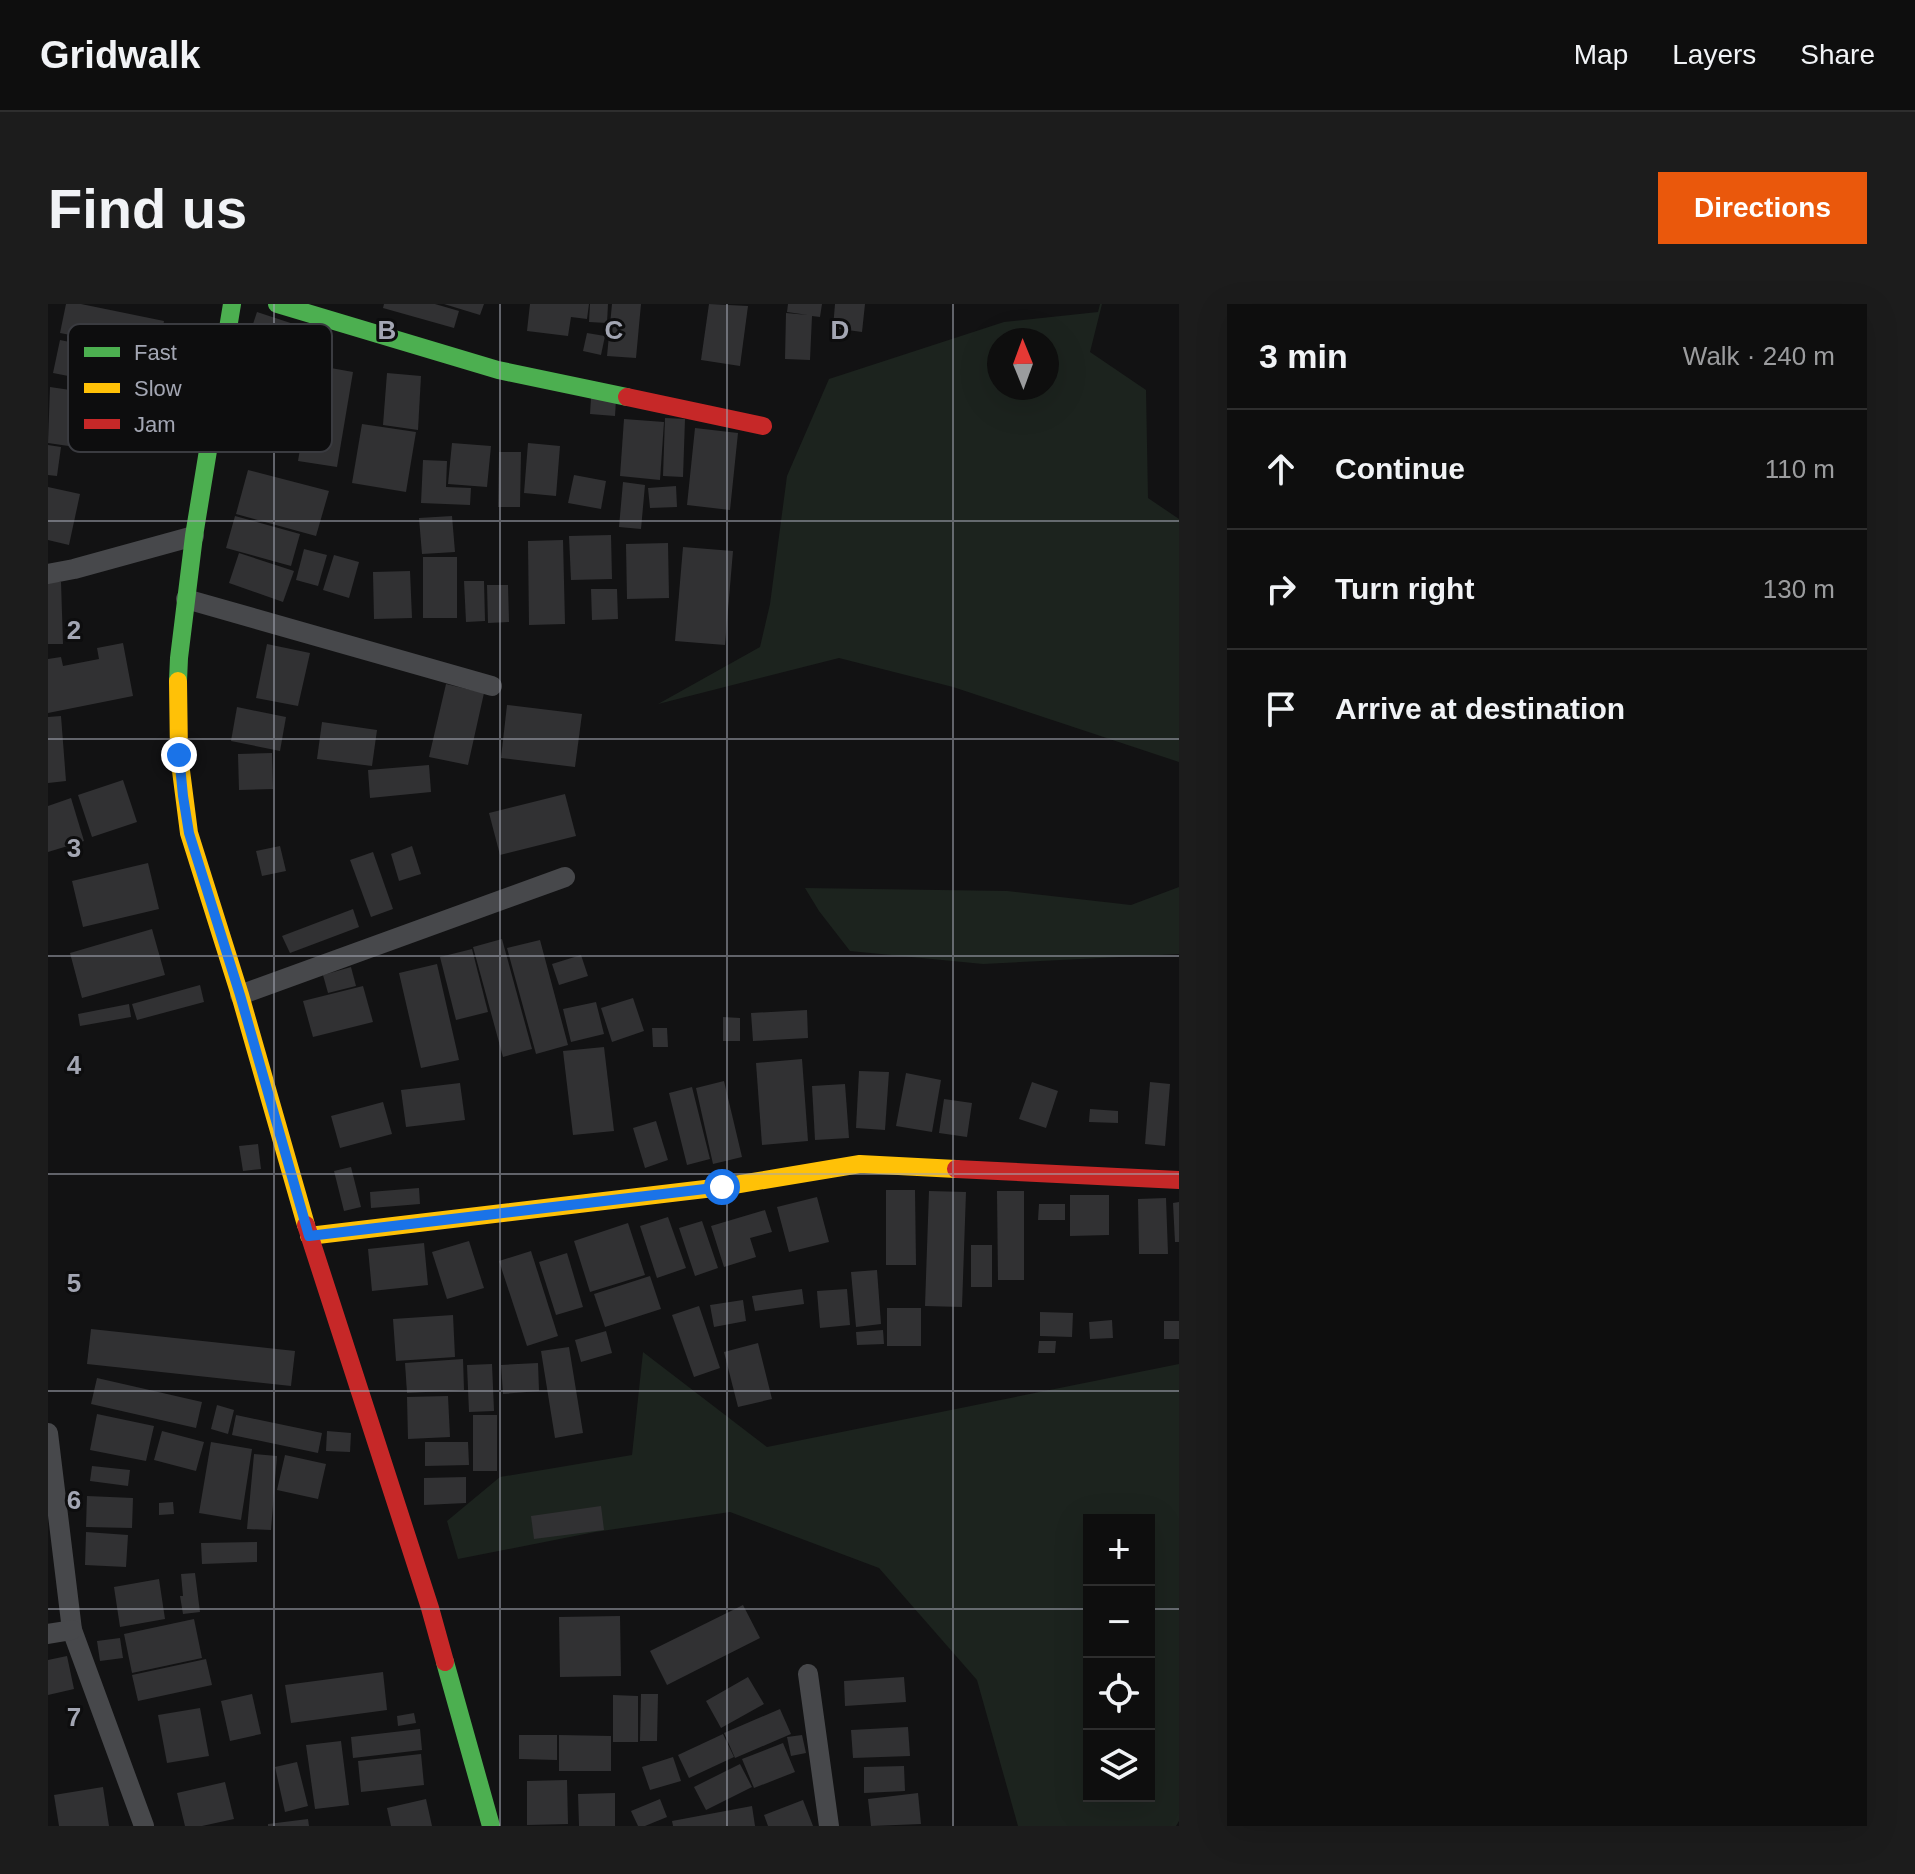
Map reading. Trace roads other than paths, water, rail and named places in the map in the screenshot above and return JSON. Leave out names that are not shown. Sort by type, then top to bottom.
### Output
[{"type":"street","points":[[229,324],[232,304]]},
{"type":"street","points":[[277,304],[498,370],[763,426]]},
{"type":"street","points":[[208,452],[179,658],[179,755],[189,833],[240,995],[309,1236],[430,1608],[491,1826]]},
{"type":"street","points":[[48,574],[194,536]]},
{"type":"street","points":[[186,599],[492,686]]},
{"type":"street","points":[[240,995],[565,877]]},
{"type":"street","points":[[309,1236],[722,1187],[860,1164],[1179,1180]]},
{"type":"street","points":[[48,1433],[72,1630],[144,1826]]},
{"type":"street","points":[[48,1634],[72,1630]]},
{"type":"street","points":[[808,1674],[829,1826]]}]
